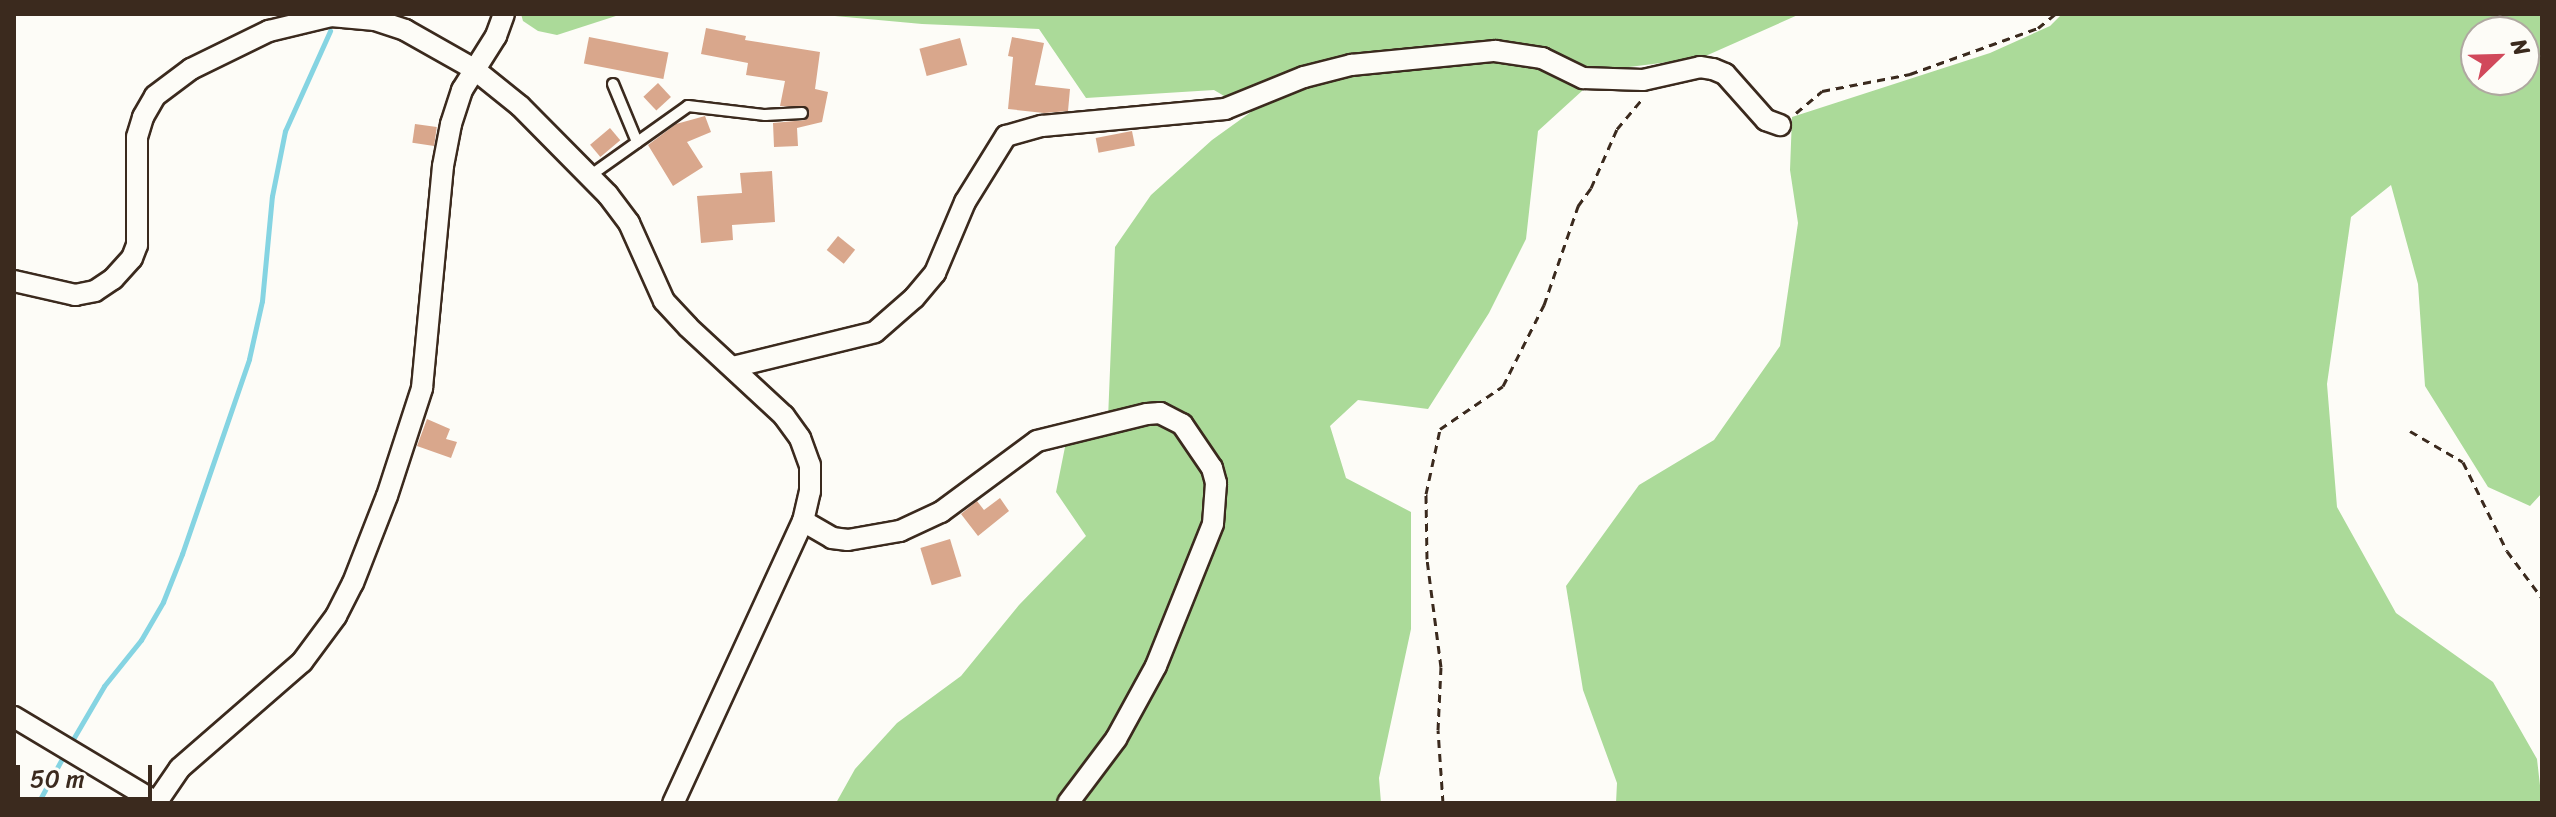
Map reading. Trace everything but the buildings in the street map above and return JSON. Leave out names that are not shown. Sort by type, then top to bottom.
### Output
[{"type":"street","points":[[14,717],[156,803],[180,768],[302,662],[336,616],[353,583],[387,496],[422,388],[443,166],[456,108],[474,69],[496,36],[504,14]]},
{"type":"street","points":[[14,281],[75,295],[95,291],[113,279],[132,258],[137,245],[137,137],[143,117],[155,96],[191,69],[269,31],[331,16],[375,20],[405,30],[474,69],[520,106],[591,175],[629,223],[664,301],[784,416],[800,438],[810,465],[810,491],[803,521],[673,803]]},
{"type":"street","points":[[733,367],[875,332],[914,298],[935,273],[965,202],[1006,136],[1042,126],[1225,109],[1304,77],[1351,65],[1495,51],[1542,58],[1583,78],[1660,78],[1700,67],[1725,74],[1766,120],[1780,125]]},
{"type":"street","points":[[803,521],[832,538],[848,540],[900,531],[941,512],[1037,441],[1147,414],[1160,413],[1182,424],[1212,468],[1216,483],[1213,524],[1156,666],[1116,739],[1068,803]]},
{"type":"lane","points":[[613,84],[637,142]]},
{"type":"lane","points":[[591,175],[688,106],[765,115],[802,113]]},
{"type":"path","points":[[1780,125],[1822,91],[1910,74],[2024,34],[2055,14]]},
{"type":"path","points":[[1443,803],[1438,730],[1441,667],[1427,559],[1426,494],[1440,429],[1503,386],[1544,305],[1578,206],[1591,188],[1617,129],[1660,78]]},
{"type":"path","points":[[2410,431],[2463,462],[2507,551],[2542,598]]},
{"type":"green space","points":[[521,14],[622,14],[557,35],[538,31],[523,21]]},
{"type":"green space","points":[[813,14],[1800,14],[1701,58],[1605,70],[1538,131],[1526,239],[1489,313],[1428,409],[1358,400],[1330,426],[1346,478],[1411,512],[1411,629],[1379,778],[1381,803],[836,803],[855,769],[897,723],[961,676],[1019,605],[1086,536],[1056,492],[1066,442],[1108,419],[1115,247],[1151,195],[1212,140],[1251,112],[1214,90],[1086,98],[1039,29],[922,24]]},
{"type":"green space","points":[[2062,14],[2542,14],[2542,493],[2530,506],[2488,487],[2425,386],[2418,284],[2391,185],[2351,217],[2327,384],[2337,507],[2396,613],[2493,682],[2537,759],[2542,803],[1616,803],[1617,783],[1583,690],[1566,586],[1639,485],[1714,440],[1780,346],[1798,223],[1790,170],[1792,117],[1990,53],[2050,26]]},
{"type":"waterway","points":[[69,746],[104,686],[141,640],[163,602],[182,554],[249,359],[262,301],[272,196],[285,131],[330,31]]},
{"type":"waterway","points":[[38,803],[64,755]]}]
